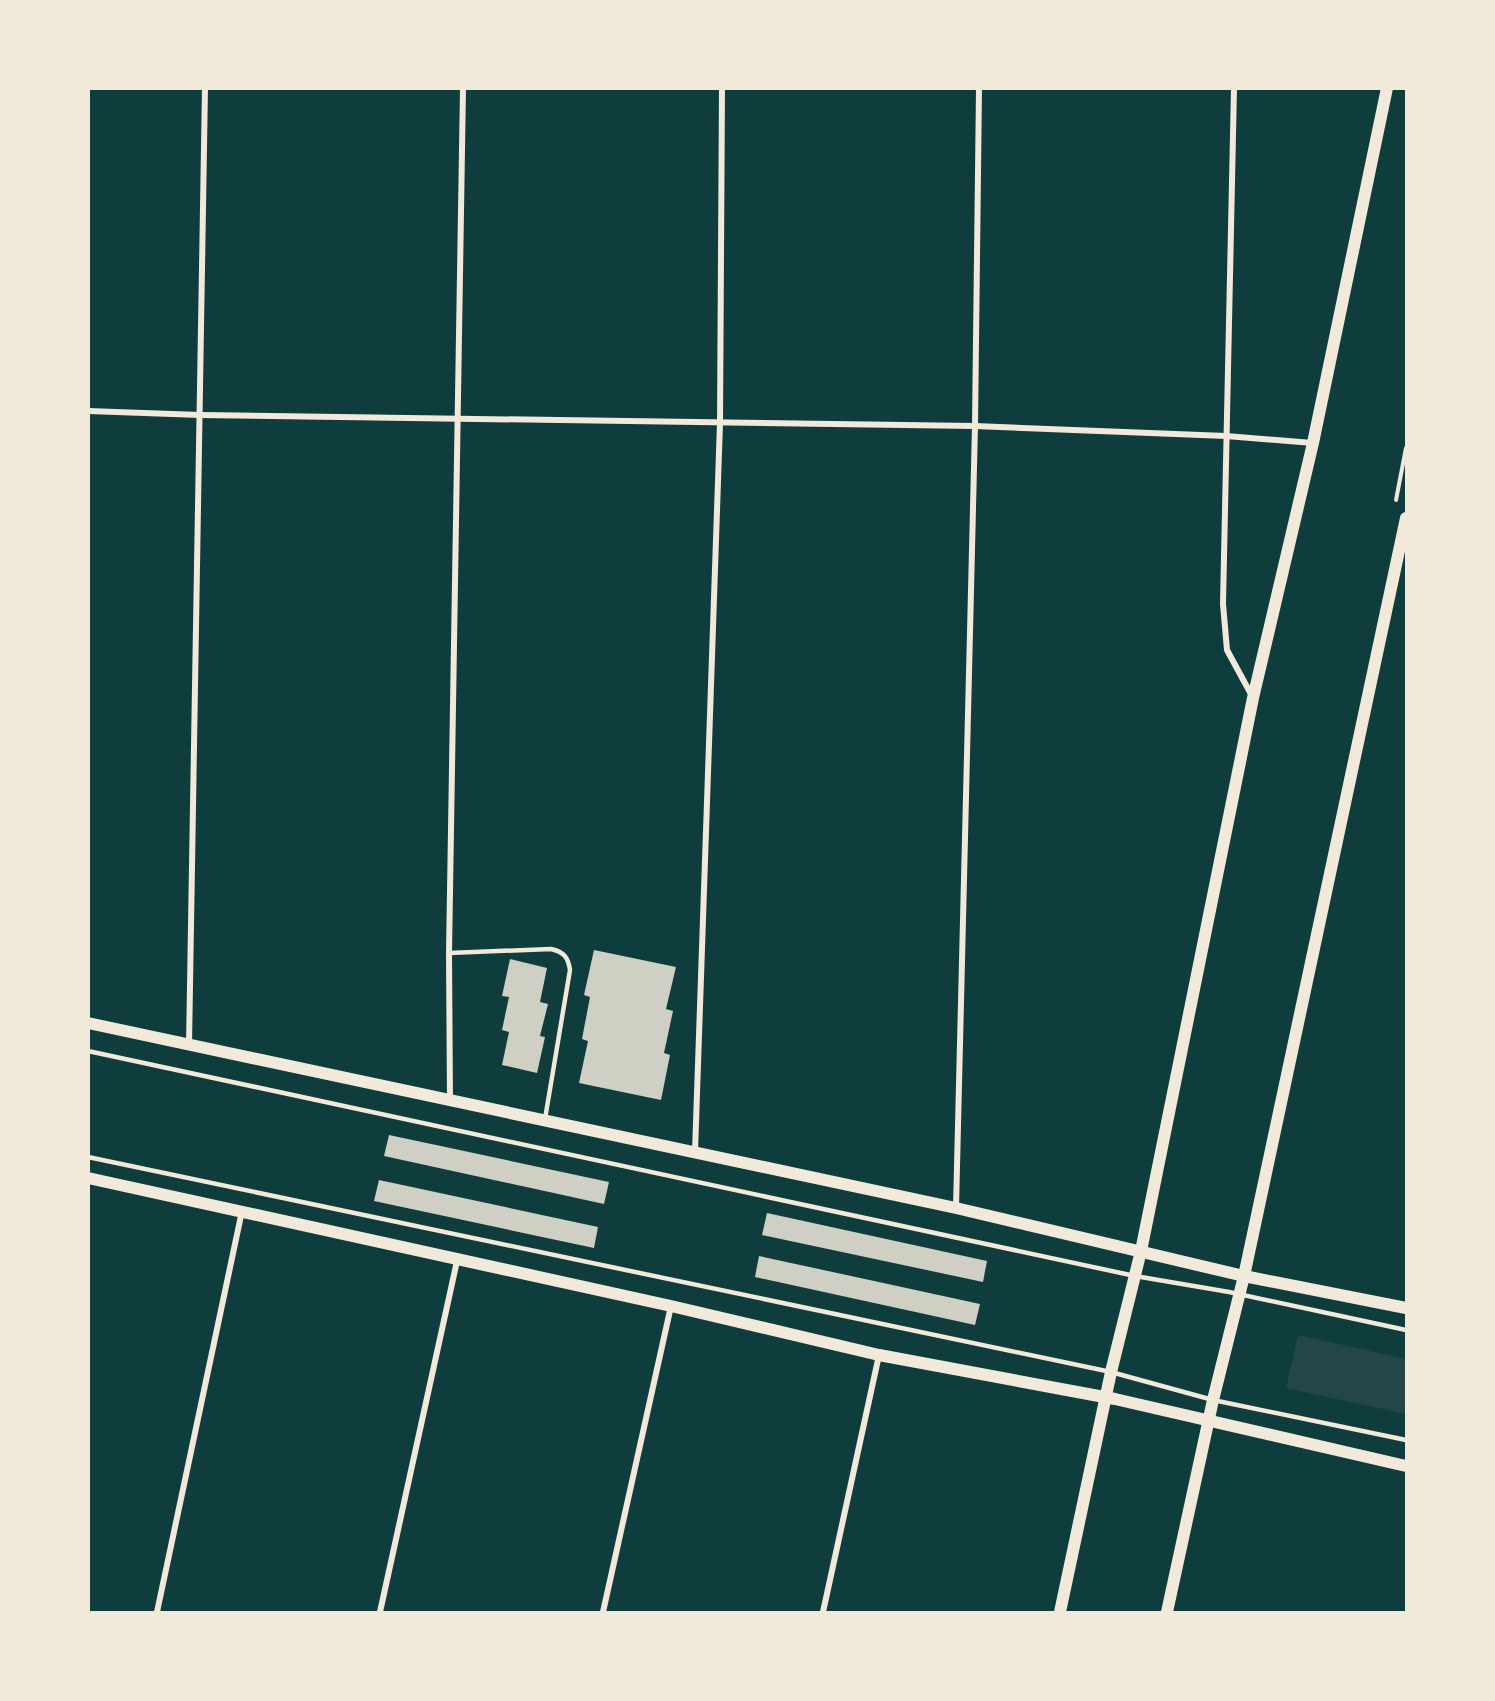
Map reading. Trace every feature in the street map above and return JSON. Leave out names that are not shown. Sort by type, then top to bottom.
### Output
[{"type":"main road","points":[[1060,1612],[1111,1372],[1141,1251],[1253,698],[1313,443],[1387,88]]},
{"type":"main road","points":[[1167,1612],[1208,1421],[1244,1276],[1407,519]]},
{"type":"main road","points":[[88,1023],[956,1209],[1244,1276],[1407,1308]]},
{"type":"main road","points":[[88,1178],[457,1261],[671,1306],[879,1355],[1106,1397],[1407,1466]]},
{"type":"street","points":[[189,1045],[205,88]]},
{"type":"street","points":[[450,1101],[448,953],[463,88]]},
{"type":"street","points":[[695,1152],[720,423],[722,88]]},
{"type":"street","points":[[956,1209],[975,426],[979,88]]},
{"type":"street","points":[[1234,88],[1223,604],[1227,650],[1253,698]]},
{"type":"street","points":[[88,411],[200,415],[975,426],[1226,436],[1313,443]]},
{"type":"street","points":[[157,1612],[242,1211]]},
{"type":"street","points":[[380,1612],[457,1261]]},
{"type":"street","points":[[603,1612],[671,1306]]},
{"type":"street","points":[[823,1612],[879,1355]]},
{"type":"lane","points":[[448,953],[551,949],[561,952],[569,960],[570,970],[544,1119]]},
{"type":"lane","points":[[88,1051],[1135,1276],[1407,1330]]},
{"type":"lane","points":[[88,1157],[1111,1372],[1213,1400],[1407,1440]]},
{"type":"shaded area","points":[[1298,1335],[1406,1359],[1406,1414],[1286,1388]]},
{"type":"building","points":[[594,950],[676,967],[666,1009],[673,1011],[664,1053],[670,1055],[661,1100],[579,1083],[588,1041],[582,1039],[590,997],[584,995]]},
{"type":"building","points":[[510,959],[547,968],[540,1002],[548,1004],[540,1036],[545,1037],[537,1073],[502,1065],[509,1032],[502,1030],[509,997],[502,996]]},
{"type":"building","points":[[389,1135],[609,1182],[604,1204],[384,1156]]},
{"type":"building","points":[[379,1180],[598,1227],[594,1248],[374,1201]]},
{"type":"building","points":[[767,1213],[987,1261],[983,1282],[762,1235]]},
{"type":"building","points":[[759,1256],[980,1304],[975,1325],[755,1277]]}]
